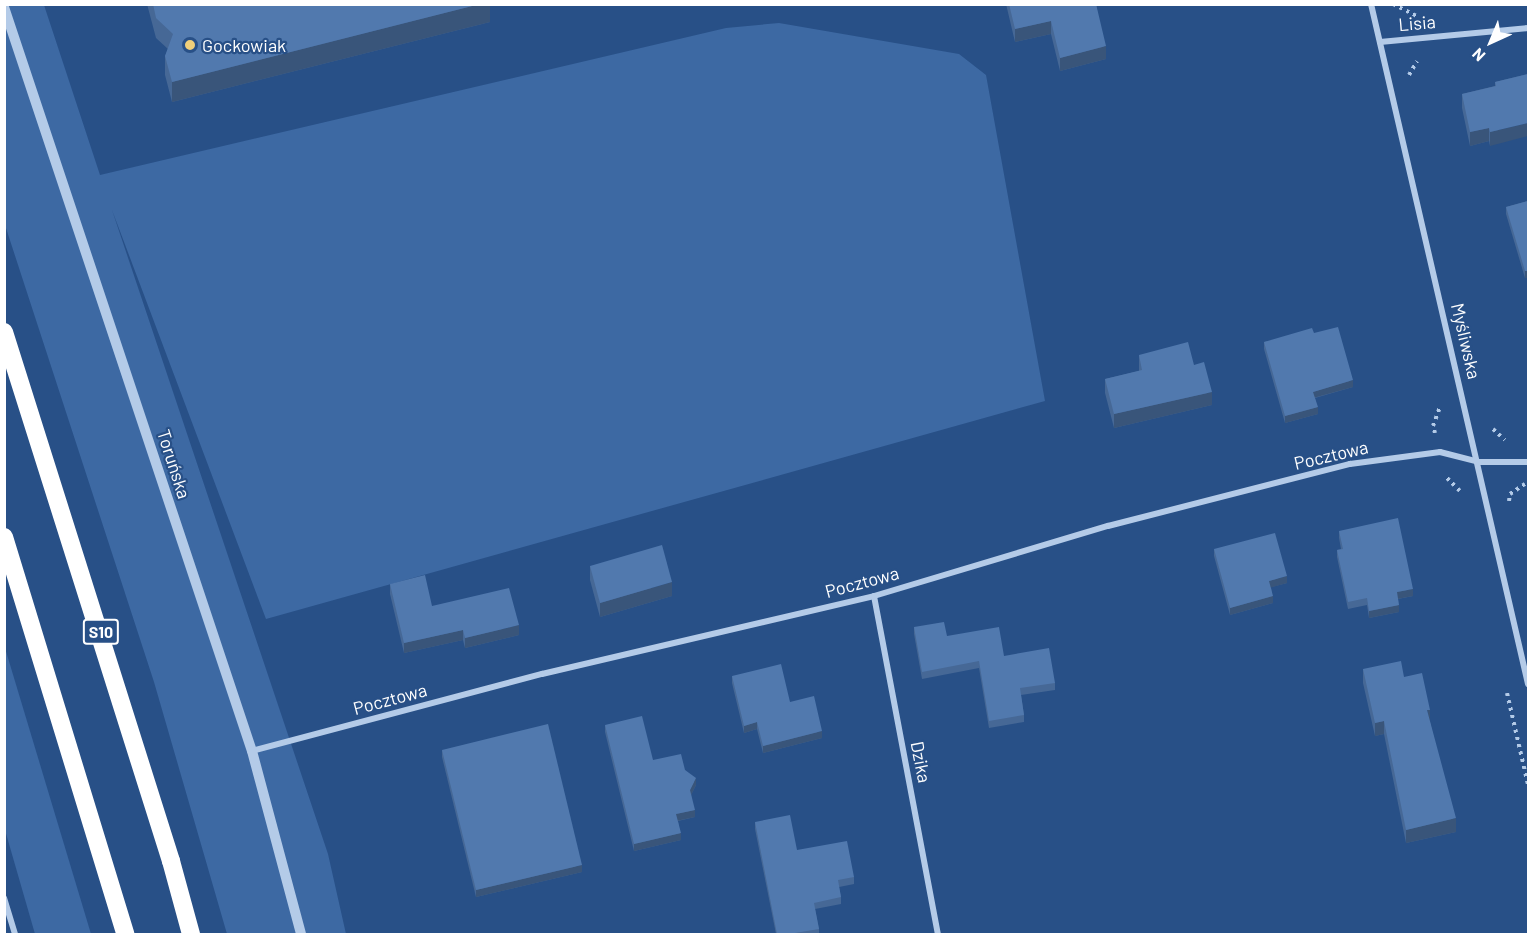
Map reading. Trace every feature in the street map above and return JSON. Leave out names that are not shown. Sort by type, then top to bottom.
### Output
[{"type":"highway","name":"S10","points":[[4,332],[123,704],[191,934]]},
{"type":"highway","points":[[4,537],[125,934]]},
{"type":"street","name":"Myśliwska","points":[[1371,4],[1479,462],[1528,684]]},
{"type":"street","name":"Toruńska","points":[[4,7],[252,751],[301,934]]},
{"type":"street","name":"Lisia","points":[[1380,42],[1528,28]]},
{"type":"street","name":"Pocztowa","points":[[252,751],[542,674],[874,596],[1108,526],[1350,464],[1440,452],[1479,462],[1528,462]]},
{"type":"street","name":"Dzika","points":[[874,596],[939,934]]},
{"type":"street","points":[[4,898],[15,934]]},
{"type":"shaded area","points":[[4,5],[44,5],[100,175],[726,28],[779,23],[959,54],[986,75],[1045,401],[266,619],[112,210],[328,854],[346,934],[227,934],[154,682],[5,225]]},
{"type":"shaded area","points":[[5,648],[91,934],[35,934],[5,830]]},
{"type":"building","points":[[153,4],[480,4],[172,82],[165,56],[173,34],[156,18]]},
{"type":"building","points":[[1009,4],[1096,4],[1106,46],[1060,58],[1051,21],[1015,29]]},
{"type":"building","points":[[1528,74],[1528,123],[1490,132],[1489,128],[1470,132],[1462,94],[1496,86],[1495,82]]},
{"type":"building","points":[[1528,201],[1528,271],[1525,271],[1506,207]]},
{"type":"building","points":[[1338,327],[1353,380],[1313,392],[1318,407],[1285,416],[1264,342],[1312,328],[1314,333]]},
{"type":"building","points":[[1188,342],[1194,365],[1204,362],[1212,392],[1114,414],[1105,379],[1142,370],[1139,355]]},
{"type":"building","points":[[1398,518],[1413,589],[1397,592],[1399,605],[1369,611],[1367,598],[1348,602],[1337,550],[1343,549],[1339,531]]},
{"type":"building","points":[[1275,533],[1287,576],[1269,581],[1273,596],[1230,608],[1214,549]]},
{"type":"building","points":[[662,545],[672,582],[600,603],[590,566]]},
{"type":"building","points":[[425,575],[432,606],[509,588],[519,625],[465,638],[463,630],[404,643],[390,584]]},
{"type":"building","points":[[944,622],[947,636],[999,627],[1004,656],[1049,648],[1055,683],[1020,688],[1024,715],[989,721],[979,661],[922,672],[914,627]]},
{"type":"building","points":[[1401,661],[1404,677],[1422,673],[1430,710],[1427,710],[1456,818],[1406,830],[1384,721],[1375,723],[1363,669]]},
{"type":"building","points":[[781,664],[790,702],[814,696],[822,731],[763,746],[757,722],[744,726],[732,676]]},
{"type":"building","points":[[642,716],[653,760],[681,754],[685,770],[696,778],[690,790],[695,810],[676,814],[681,833],[634,844],[605,725]]},
{"type":"building","points":[[548,724],[582,865],[476,890],[442,750]]},
{"type":"building","points":[[790,815],[797,850],[847,841],[854,877],[838,880],[841,897],[814,903],[819,929],[777,934],[755,822]]},
{"type":"place","name":"Gockowiak","points":[[190,45]]}]
